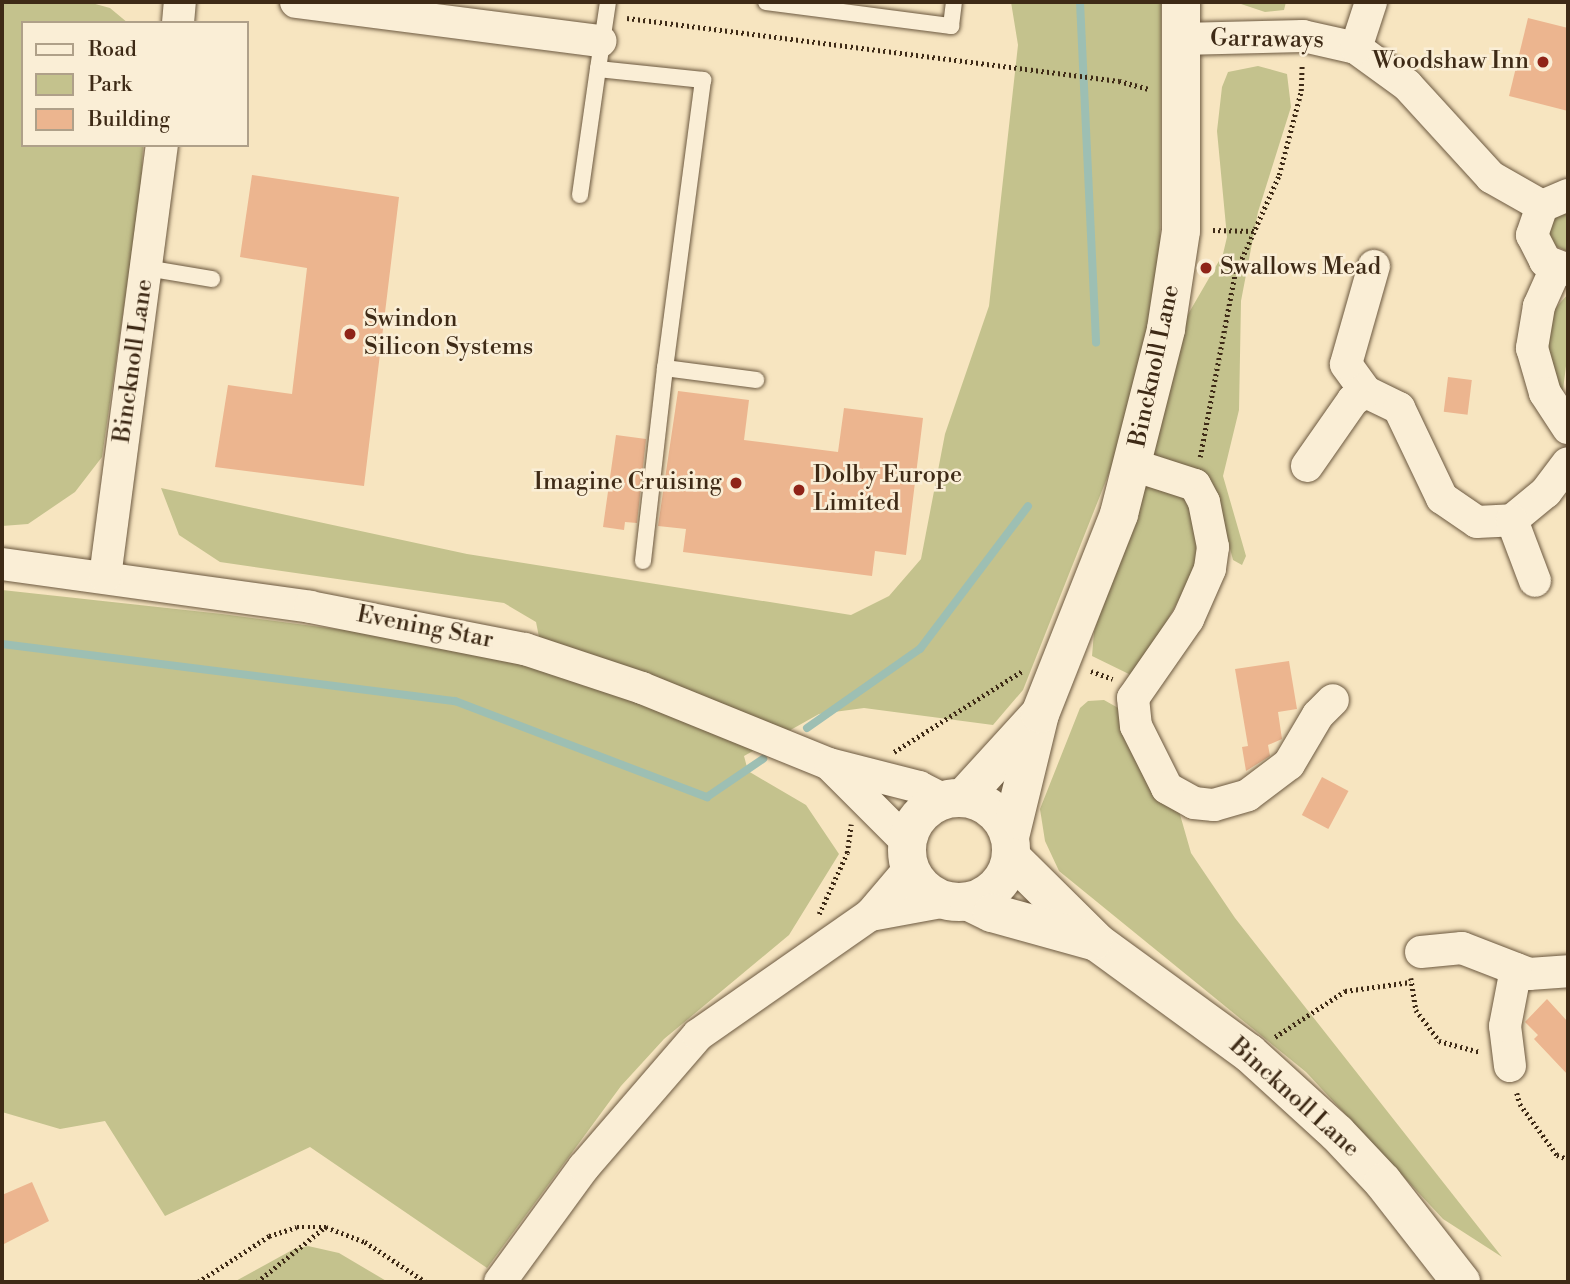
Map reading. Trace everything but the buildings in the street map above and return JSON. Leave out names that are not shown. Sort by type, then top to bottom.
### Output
[{"type":"street","points":[[178,21],[180,2]]},
{"type":"street","points":[[296,2],[599,55]]},
{"type":"street","name":"Bincknoll Lane","points":[[1181,2],[1181,232],[1167,329],[1133,465],[1064,661],[1040,714],[1010,847],[1098,943],[1249,1054],[1383,1182],[1461,1282]]},
{"type":"street","points":[[1356,48],[1371,2]]},
{"type":"street","name":"Garraways","points":[[1181,39],[1303,36],[1356,48],[1407,85],[1491,177],[1555,201],[1532,235],[1537,252],[1562,269],[1536,316],[1532,348],[1545,393],[1568,428]]},
{"type":"street","name":"Bincknoll Lane","points":[[105,577],[162,147]]},
{"type":"street","points":[[1374,267],[1346,364],[1366,392],[1399,408],[1428,475],[1442,498],[1461,515],[1477,522],[1512,520],[1546,492],[1568,463]]},
{"type":"street","points":[[1307,466],[1353,400],[1366,392]]},
{"type":"street","points":[[1133,465],[1195,485],[1211,529],[1209,569],[1179,635],[1137,687],[1131,710],[1167,788],[1194,803],[1214,805],[1248,795],[1276,778],[1333,701]]},
{"type":"street","points":[[1512,520],[1535,581]]},
{"type":"street","name":"Evening Star","points":[[2,564],[335,611],[524,649],[642,688],[829,764],[919,787],[954,799]]},
{"type":"street","name":"Bincknoll Lane","points":[[954,799],[1040,714]]},
{"type":"street","name":"Evening Star","points":[[829,764],[909,855]]},
{"type":"street","points":[[500,1282],[584,1167],[698,1035],[870,915],[909,855],[924,812],[954,799],[995,812],[1010,847],[995,889],[957,901],[870,915]]},
{"type":"street","points":[[909,855],[923,888],[957,901]]},
{"type":"street","name":"Bincknoll Lane","points":[[957,901],[1098,943]]},
{"type":"street","points":[[1421,952],[1462,948],[1542,976],[1568,971]]},
{"type":"street","points":[[1510,1066],[1505,1026],[1516,969]]},
{"type":"lane","points":[[580,195],[608,2]]},
{"type":"lane","points":[[766,2],[951,26],[954,2]]},
{"type":"lane","points":[[599,55],[703,80],[643,561]]},
{"type":"lane","points":[[146,268],[212,279]]},
{"type":"lane","points":[[665,368],[756,380]]},
{"type":"path","points":[[599,55],[624,18],[1119,81],[1182,98]]},
{"type":"path","points":[[1195,485],[1235,274],[1279,175],[1301,90],[1303,36]]},
{"type":"path","points":[[1181,232],[1254,231]]},
{"type":"path","points":[[1064,661],[1137,687]]},
{"type":"path","points":[[1249,1054],[1345,991],[1410,982]]},
{"type":"path","points":[[198,1282],[269,1236],[297,1227],[326,1227],[365,1242],[426,1282]]},
{"type":"path","points":[[257,1282],[326,1227]]},
{"type":"green space","points":[[2,2],[88,2],[110,8],[126,21],[21,21],[21,147],[143,147],[141,190],[102,457],[75,492],[28,524],[2,526]]},
{"type":"green space","points":[[1011,2],[1161,2],[1160,310],[1113,463],[1023,690],[993,725],[864,708],[819,714],[744,756],[748,771],[806,805],[839,854],[789,935],[664,1039],[621,1086],[487,1268],[310,1147],[165,1216],[105,1121],[60,1129],[2,1112],[2,590],[222,614],[450,644],[544,662],[536,622],[504,603],[220,562],[179,535],[161,488],[467,554],[851,615],[889,596],[921,559],[945,434],[989,306],[1018,45]]},
{"type":"green space","points":[[1235,2],[1286,2],[1284,10],[1265,12]]},
{"type":"green space","points":[[1258,66],[1287,74],[1291,107],[1258,212],[1241,301],[1239,410],[1223,476],[1246,556],[1242,565],[1233,560],[1223,522],[1135,677],[1092,656],[1094,632],[1183,323],[1223,254],[1227,237],[1217,131],[1222,87],[1228,72]]},
{"type":"green space","points":[[1568,210],[1568,252],[1552,244],[1547,229],[1551,218]]},
{"type":"green space","points":[[1568,294],[1568,350],[1561,406],[1545,362],[1553,311]]},
{"type":"green space","points":[[1104,700],[1120,709],[1179,811],[1191,853],[1235,918],[1502,1257],[1443,1219],[1306,1072],[1059,871],[1045,841],[1040,809],[1080,708],[1088,701]]},
{"type":"green space","points":[[308,1246],[339,1253],[388,1282],[234,1282],[294,1249]]},
{"type":"waterway","points":[[1080,2],[1096,343]]},
{"type":"waterway","points":[[807,728],[920,649],[1028,506]]},
{"type":"waterway","points":[[2,644],[455,701],[707,797],[763,759]]},
{"type":"place","name":"Woodshaw Inn","points":[[1543,62]]},
{"type":"place","name":"Swallows Mead","points":[[1206,268]]},
{"type":"place","name":"Swindon Silicon Systems","points":[[350,334]]},
{"type":"place","name":"Imagine Cruising","points":[[736,483]]},
{"type":"place","name":"Dolby Europe Limited","points":[[799,490]]}]
